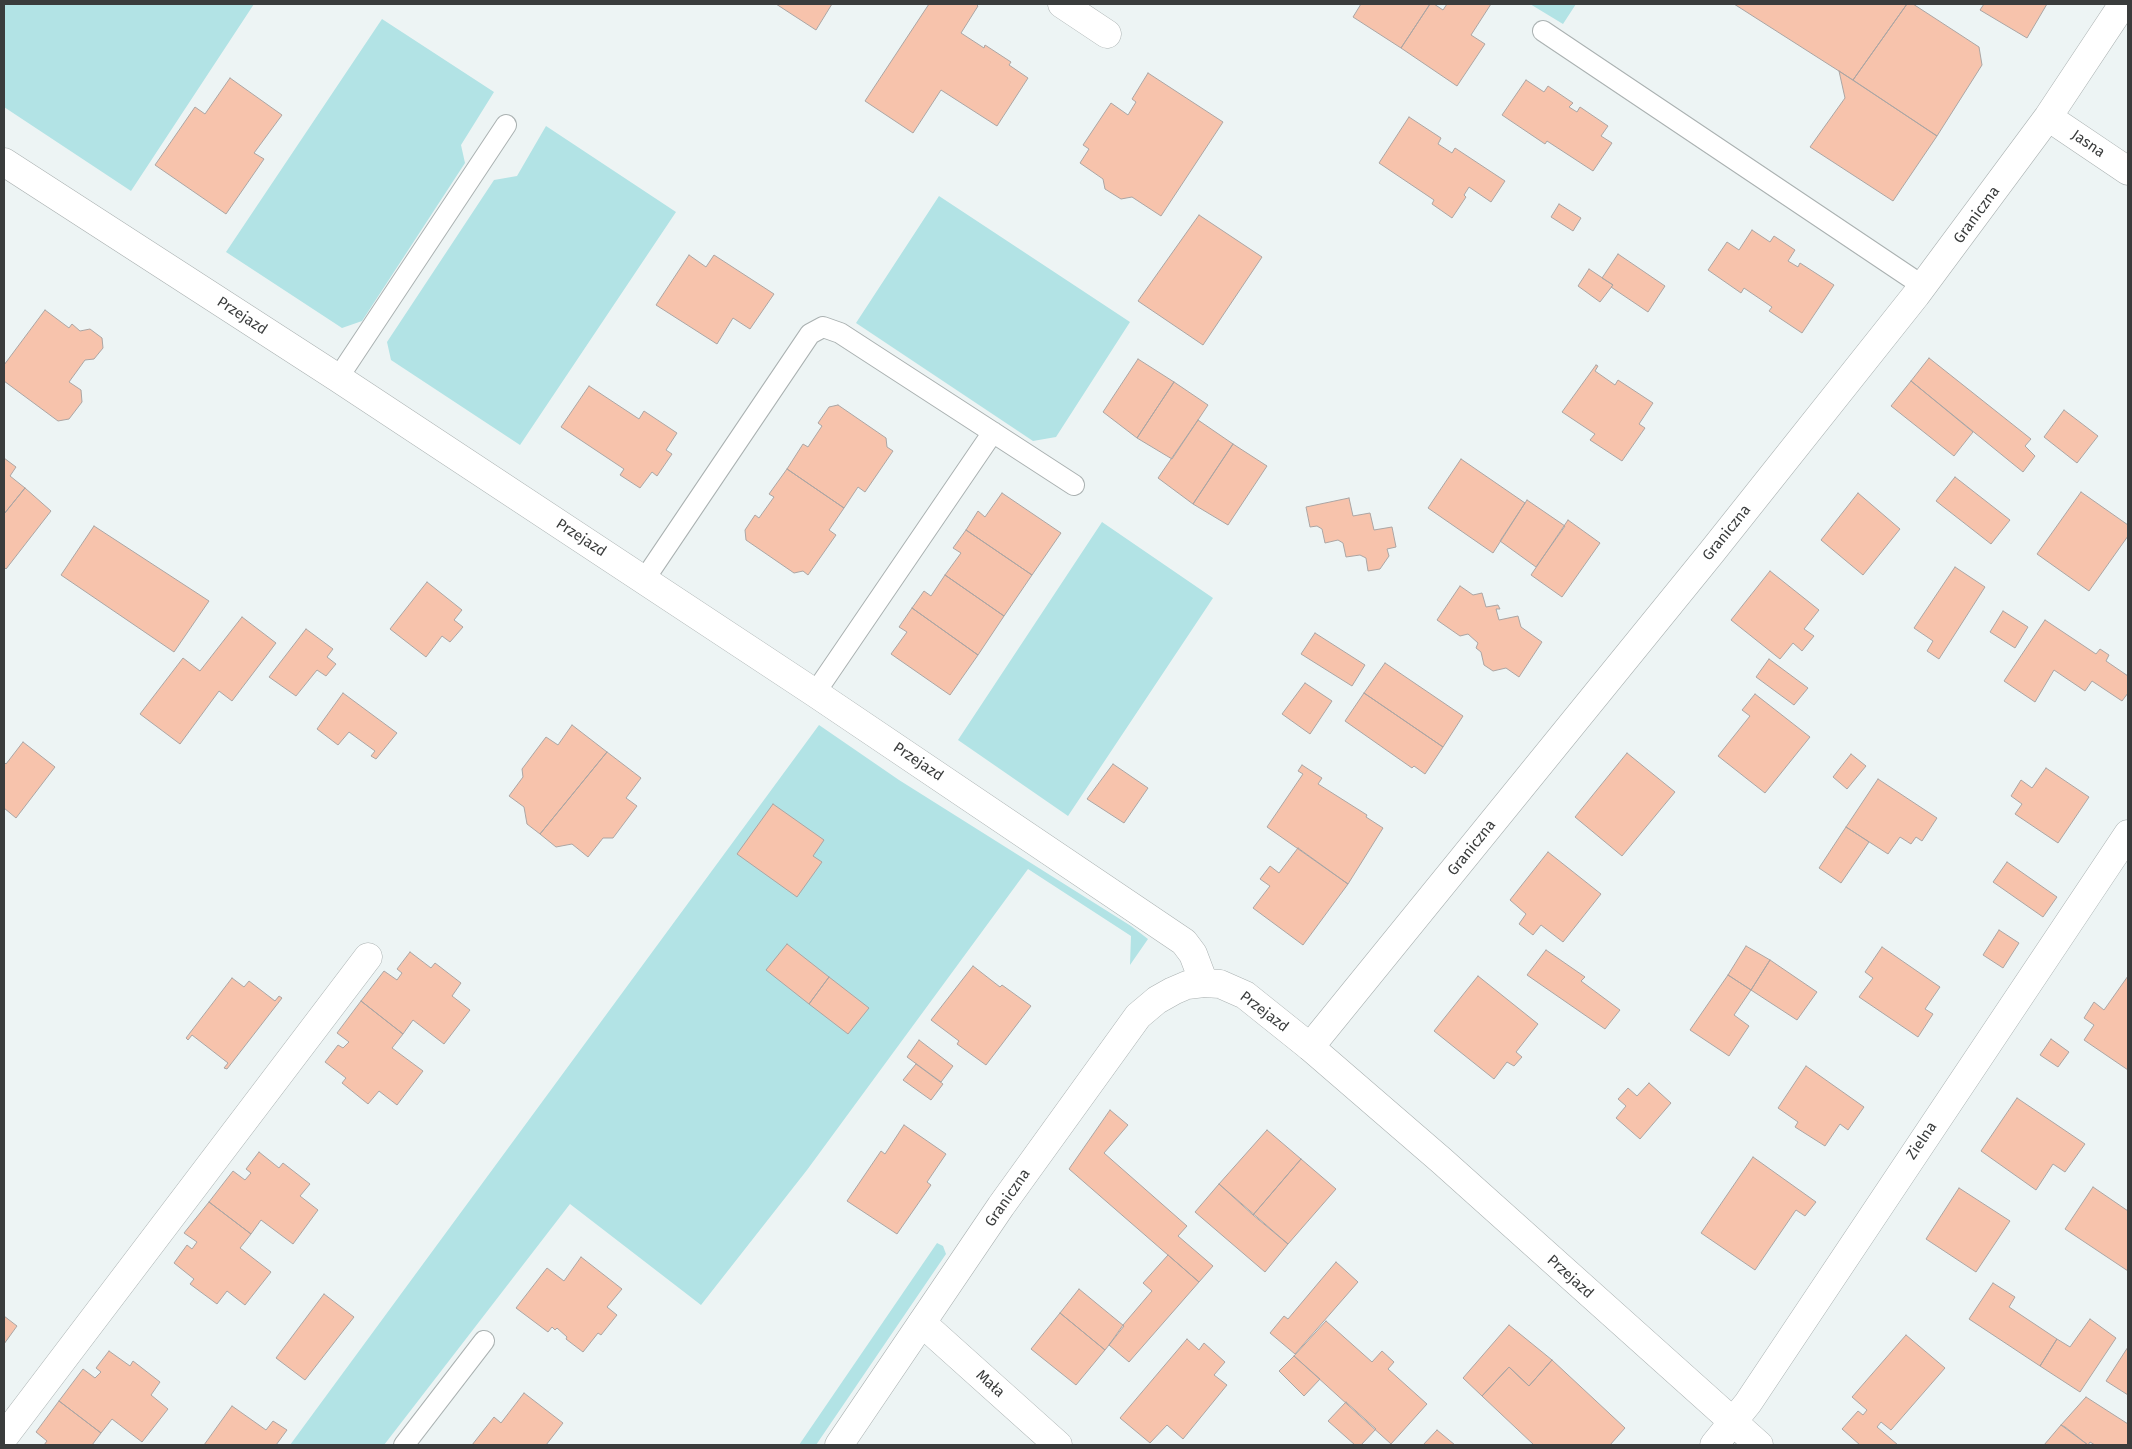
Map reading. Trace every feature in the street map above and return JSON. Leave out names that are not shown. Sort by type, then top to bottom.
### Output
[{"type":"street","points":[[1062,4],[1107,34]]},
{"type":"street","name":"Graniczna","points":[[1310,1047],[1711,553],[1923,286],[2048,117],[2124,4]]},
{"type":"street","name":"Jasna","points":[[2048,117],[2128,172]]},
{"type":"street","name":"Przejazd","points":[[4,162],[338,378],[815,693],[1184,942],[1193,954],[1204,982],[1225,986],[1245,995],[1310,1047],[1442,1161],[1733,1424],[1760,1445]]},
{"type":"street","name":"Zielna","points":[[1714,1445],[1733,1424],[2128,834]]},
{"type":"street","points":[[4,1437],[368,957]]},
{"type":"street","name":"Graniczna","points":[[839,1445],[1001,1206],[1138,1016],[1157,1000],[1172,991],[1187,985],[1204,982]]},
{"type":"street","name":"Mała","points":[[922,1323],[1058,1445]]},
{"type":"lane","points":[[1543,31],[1923,286]]},
{"type":"lane","points":[[338,378],[506,125]]},
{"type":"lane","points":[[644,580],[810,334],[823,328],[840,333],[1074,484]]},
{"type":"lane","points":[[815,693],[993,432]]},
{"type":"lane","points":[[404,1445],[484,1341]]},
{"type":"shaded area","points":[[4,4],[254,4],[131,191],[4,107]]},
{"type":"shaded area","points":[[1530,4],[1576,4],[1563,24]]},
{"type":"shaded area","points":[[382,19],[494,92],[461,145],[465,163],[362,321],[342,328],[226,252]]},
{"type":"shaded area","points":[[546,126],[676,212],[520,445],[391,360],[387,342],[494,180],[517,176]]},
{"type":"shaded area","points":[[939,196],[1130,322],[1056,437],[1033,441],[856,323]]},
{"type":"shaded area","points":[[1102,522],[1213,598],[1068,816],[958,740]]},
{"type":"shaded area","points":[[819,725],[899,780],[1131,926],[1148,939],[1130,965],[1131,936],[1028,869],[807,1170],[701,1305],[570,1204],[384,1445],[290,1445]]},
{"type":"shaded area","points":[[937,1243],[943,1246],[946,1254],[816,1445],[799,1445]]},
{"type":"building","points":[[776,4],[832,4],[816,30]]},
{"type":"building","points":[[929,4],[976,4],[978,6],[961,33],[984,48],[985,45],[1011,62],[1009,65],[1028,78],[997,126],[941,90],[913,133],[865,101]]},
{"type":"building","points":[[1361,4],[1430,4],[1401,48],[1353,17]]},
{"type":"building","points":[[1430,4],[1434,4],[1443,10],[1447,4],[1491,4],[1471,35],[1485,44],[1457,86],[1401,48]]},
{"type":"building","points":[[1734,4],[1907,4],[1853,80]]},
{"type":"building","points":[[1907,4],[1913,4],[1979,47],[1982,65],[1937,136],[1853,80]]},
{"type":"building","points":[[1984,4],[2047,4],[2027,38],[1980,10]]},
{"type":"building","points":[[1839,71],[1937,136],[1893,201],[1810,147],[1845,98]]},
{"type":"building","points":[[1148,73],[1223,122],[1161,216],[1132,197],[1121,199],[1105,189],[1103,179],[1080,163],[1089,149],[1083,145],[1111,103],[1128,115],[1136,102],[1132,99]]},
{"type":"building","points":[[230,78],[282,115],[254,153],[264,159],[226,214],[155,165],[195,107],[205,114]]},
{"type":"building","points":[[1526,80],[1544,92],[1548,86],[1573,103],[1569,107],[1577,112],[1580,107],[1608,126],[1601,136],[1612,143],[1593,171],[1547,141],[1545,144],[1502,115]]},
{"type":"building","points":[[1409,117],[1441,138],[1438,144],[1452,153],[1455,148],[1505,181],[1491,202],[1469,187],[1464,195],[1466,197],[1452,218],[1432,204],[1434,200],[1379,163]]},
{"type":"building","points":[[1559,204],[1581,218],[1573,231],[1551,217]]},
{"type":"building","points":[[1199,215],[1262,257],[1203,345],[1138,301]]},
{"type":"building","points":[[1752,230],[1770,242],[1774,236],[1795,250],[1788,261],[1798,267],[1800,263],[1834,285],[1802,333],[1769,311],[1772,307],[1744,288],[1741,293],[1708,270],[1727,242],[1739,250]]},
{"type":"building","points":[[1618,254],[1665,286],[1648,312],[1611,287],[1613,285],[1602,278]]},
{"type":"building","points":[[689,255],[706,267],[714,255],[774,294],[750,329],[733,318],[717,344],[656,305]]},
{"type":"building","points":[[1589,269],[1613,285],[1600,302],[1578,286]]},
{"type":"building","points":[[45,310],[69,328],[72,324],[80,331],[90,329],[102,338],[103,348],[94,359],[85,360],[69,382],[81,390],[82,402],[69,419],[58,421],[4,381],[4,365]]},
{"type":"building","points":[[1929,358],[2031,439],[2025,446],[2035,456],[2023,472],[1911,381]]},
{"type":"building","points":[[1138,359],[1174,382],[1137,438],[1103,412]]},
{"type":"building","points":[[1596,365],[1598,366],[1595,371],[1615,385],[1618,380],[1653,403],[1639,424],[1645,428],[1622,461],[1590,440],[1595,434],[1562,412]]},
{"type":"building","points":[[1911,381],[1973,432],[1954,456],[1891,406]]},
{"type":"building","points":[[1174,382],[1208,405],[1172,459],[1137,438]]},
{"type":"building","points":[[589,386],[639,419],[644,411],[677,433],[666,450],[672,454],[657,476],[652,472],[640,488],[620,475],[624,469],[561,427]]},
{"type":"building","points":[[838,405],[886,438],[887,447],[893,451],[865,492],[858,487],[844,508],[787,469],[803,444],[808,447],[822,426],[818,423],[829,407]]},
{"type":"building","points":[[2064,410],[2098,436],[2077,463],[2044,437]]},
{"type":"building","points":[[1198,420],[1233,444],[1193,504],[1158,478]]},
{"type":"building","points":[[1233,444],[1267,466],[1228,525],[1193,504]]},
{"type":"building","points":[[4,458],[16,467],[10,476],[25,488],[4,514]]},
{"type":"building","points":[[1461,459],[1525,503],[1493,553],[1428,508]]},
{"type":"building","points":[[787,469],[844,508],[829,530],[836,535],[808,575],[803,571],[794,573],[746,540],[745,530],[755,515],[759,518],[774,497],[769,494]]},
{"type":"building","points":[[1955,477],[2010,520],[1991,544],[1936,501]]},
{"type":"building","points":[[25,488],[51,511],[6,569],[4,567],[4,514]]},
{"type":"building","points":[[2081,492],[2128,525],[2128,536],[2089,591],[2037,554]]},
{"type":"building","points":[[1002,493],[1061,533],[1032,575],[966,530],[978,511],[985,517]]},
{"type":"building","points":[[1858,493],[1900,529],[1863,575],[1821,540]]},
{"type":"building","points":[[1349,498],[1353,516],[1370,513],[1374,530],[1392,527],[1396,547],[1387,549],[1389,556],[1380,569],[1368,571],[1366,558],[1360,555],[1346,557],[1343,543],[1338,540],[1325,543],[1322,529],[1317,526],[1310,527],[1306,507]]},
{"type":"building","points":[[1527,500],[1565,526],[1536,567],[1500,541]]},
{"type":"building","points":[[1568,520],[1600,543],[1562,597],[1531,575]]},
{"type":"building","points":[[94,526],[209,601],[174,652],[61,575]]},
{"type":"building","points":[[966,530],[1032,575],[1004,616],[945,575],[961,553],[953,548]]},
{"type":"building","points":[[1955,567],[1985,587],[1939,659],[1927,651],[1933,641],[1914,628]]},
{"type":"building","points":[[1770,571],[1819,610],[1804,629],[1814,636],[1802,651],[1793,643],[1780,659],[1731,620]]},
{"type":"building","points":[[945,575],[1004,616],[978,655],[912,608],[924,591],[931,596]]},
{"type":"building","points":[[427,582],[462,610],[454,620],[463,627],[450,642],[442,636],[426,657],[390,629]]},
{"type":"building","points":[[1460,586],[1473,595],[1482,593],[1486,607],[1498,605],[1500,609],[1496,609],[1499,620],[1518,616],[1521,627],[1542,642],[1519,677],[1506,668],[1493,671],[1484,665],[1481,652],[1476,648],[1478,643],[1468,634],[1460,636],[1437,620]]},
{"type":"building","points":[[912,608],[978,655],[950,695],[891,654],[907,632],[899,627]]},
{"type":"building","points":[[2003,611],[2028,627],[2015,648],[1990,632]]},
{"type":"building","points":[[242,617],[276,643],[232,701],[219,691],[180,744],[140,714],[183,658],[200,671]]},
{"type":"building","points":[[2045,620],[2096,654],[2100,649],[2109,655],[2106,661],[2128,676],[2128,693],[2122,701],[2092,681],[2085,691],[2054,670],[2035,702],[2004,681]]},
{"type":"building","points":[[306,629],[333,649],[327,657],[336,664],[326,676],[317,670],[296,696],[269,677]]},
{"type":"building","points":[[1315,633],[1365,665],[1352,686],[1301,654]]},
{"type":"building","points":[[1769,659],[1808,688],[1794,705],[1756,677]]},
{"type":"building","points":[[1385,663],[1463,716],[1443,747],[1364,693]]},
{"type":"building","points":[[1305,683],[1332,701],[1310,734],[1282,714]]},
{"type":"building","points":[[343,693],[397,733],[376,759],[371,756],[375,751],[349,732],[338,745],[317,729]]},
{"type":"building","points":[[1364,693],[1443,747],[1425,774],[1414,766],[1412,768],[1345,721]]},
{"type":"building","points":[[1755,694],[1810,737],[1765,793],[1718,756],[1750,716],[1742,710]]},
{"type":"building","points":[[572,725],[607,752],[540,834],[527,824],[524,807],[509,796],[523,777],[522,769],[546,737],[558,745]]},
{"type":"building","points":[[23,742],[55,767],[16,818],[4,808],[4,762],[6,764]]},
{"type":"building","points":[[607,752],[641,778],[626,798],[637,806],[613,838],[603,838],[588,857],[572,844],[556,847],[540,834]]},
{"type":"building","points":[[1627,753],[1675,792],[1622,856],[1575,817]]},
{"type":"building","points":[[1851,754],[1866,766],[1847,789],[1833,777]]},
{"type":"building","points":[[1113,764],[1148,788],[1124,823],[1087,799]]},
{"type":"building","points":[[1302,765],[1322,778],[1318,784],[1367,815],[1366,817],[1383,828],[1348,884],[1267,827],[1303,774],[1298,771]]},
{"type":"building","points":[[2046,768],[2089,797],[2058,843],[2015,814],[2022,804],[2011,796],[2021,780],[2032,788]]},
{"type":"building","points":[[1878,779],[1937,818],[1922,841],[1916,837],[1911,844],[1900,837],[1888,854],[1846,827]]},
{"type":"building","points":[[773,804],[824,840],[813,856],[822,862],[797,897],[737,854]]},
{"type":"building","points":[[1846,827],[1869,842],[1841,883],[1819,868]]},
{"type":"building","points":[[1298,848],[1348,884],[1303,945],[1253,908],[1270,886],[1260,879],[1270,866],[1279,873]]},
{"type":"building","points":[[1548,852],[1601,894],[1563,942],[1541,925],[1533,935],[1519,924],[1526,914],[1510,900]]},
{"type":"building","points":[[2007,862],[2057,897],[2043,917],[1993,882]]},
{"type":"building","points":[[1999,930],[2019,943],[2003,968],[1983,955]]},
{"type":"building","points":[[787,944],[829,977],[809,1004],[766,970]]},
{"type":"building","points":[[1746,946],[1770,960],[1751,990],[1728,975]]},
{"type":"building","points":[[1882,947],[1940,987],[1925,1009],[1933,1014],[1918,1037],[1859,997],[1873,978],[1865,972]]},
{"type":"building","points":[[1546,950],[1585,977],[1581,981],[1620,1010],[1605,1029],[1527,975]]},
{"type":"building","points":[[410,952],[431,968],[435,963],[461,983],[452,996],[470,1010],[444,1044],[413,1020],[403,1034],[361,1001],[384,971],[397,980],[402,973],[397,969]]},
{"type":"building","points":[[1770,960],[1817,992],[1797,1020],[1751,990]]},
{"type":"building","points":[[973,966],[1000,987],[1002,985],[1031,1006],[986,1065],[957,1044],[959,1041],[931,1020]]},
{"type":"building","points":[[1728,975],[1751,990],[1734,1015],[1749,1026],[1729,1056],[1690,1030]]},
{"type":"building","points":[[1478,976],[1538,1024],[1516,1052],[1522,1057],[1514,1066],[1507,1062],[1494,1079],[1434,1031]]},
{"type":"building","points":[[2128,976],[2128,1070],[2084,1040],[2094,1025],[2084,1018],[2094,1002],[2104,1010]]},
{"type":"building","points":[[829,977],[869,1008],[848,1034],[809,1004]]},
{"type":"building","points":[[232,978],[244,987],[249,981],[275,1001],[279,996],[282,998],[227,1069],[224,1068],[228,1063],[192,1035],[188,1040],[186,1038]]},
{"type":"building","points":[[361,1001],[403,1034],[392,1048],[423,1071],[397,1105],[379,1091],[368,1104],[342,1083],[346,1078],[325,1062],[338,1045],[343,1048],[349,1042],[337,1033]]},
{"type":"building","points":[[2051,1039],[2069,1052],[2058,1067],[2040,1055]]},
{"type":"building","points":[[919,1040],[953,1066],[941,1082],[907,1057]]},
{"type":"building","points":[[916,1064],[943,1084],[931,1100],[903,1080]]},
{"type":"building","points":[[1806,1066],[1864,1107],[1848,1130],[1840,1124],[1825,1146],[1795,1127],[1798,1122],[1778,1108]]},
{"type":"building","points":[[1649,1083],[1671,1103],[1640,1139],[1616,1118],[1626,1106],[1618,1099],[1628,1088],[1637,1096]]},
{"type":"building","points":[[2017,1098],[2085,1144],[2065,1172],[2053,1164],[2036,1190],[1981,1151]]},
{"type":"building","points":[[1110,1110],[1128,1125],[1104,1153],[1187,1226],[1178,1236],[1213,1266],[1199,1282],[1069,1169]]},
{"type":"building","points":[[904,1125],[946,1154],[927,1182],[931,1185],[897,1234],[847,1201],[881,1151],[885,1154]]},
{"type":"building","points":[[1267,1130],[1301,1159],[1253,1215],[1219,1184]]},
{"type":"building","points":[[259,1152],[279,1168],[283,1163],[310,1184],[300,1196],[318,1210],[293,1244],[261,1220],[251,1234],[209,1202],[233,1171],[245,1180],[251,1173],[246,1169]]},
{"type":"building","points":[[1753,1157],[1816,1202],[1805,1216],[1796,1210],[1755,1270],[1701,1233]]},
{"type":"building","points":[[1301,1159],[1336,1189],[1288,1244],[1253,1215]]},
{"type":"building","points":[[1219,1184],[1288,1244],[1265,1272],[1195,1212]]},
{"type":"building","points":[[2093,1187],[2128,1211],[2128,1271],[2065,1229]]},
{"type":"building","points":[[1959,1188],[2010,1221],[1976,1272],[1926,1239]]},
{"type":"building","points":[[209,1202],[251,1234],[240,1248],[271,1272],[245,1305],[227,1291],[217,1304],[190,1284],[194,1279],[174,1263],[187,1245],[192,1249],[197,1242],[184,1233]]},
{"type":"building","points":[[1168,1255],[1199,1282],[1129,1362],[1109,1345],[1123,1325],[1152,1291],[1143,1283]]},
{"type":"building","points":[[581,1257],[622,1289],[607,1307],[617,1315],[601,1335],[598,1333],[583,1352],[566,1339],[567,1337],[557,1328],[555,1330],[552,1327],[548,1332],[516,1308],[547,1268],[564,1281]]},
{"type":"building","points":[[1336,1262],[1358,1282],[1295,1354],[1270,1333],[1284,1316],[1288,1319]]},
{"type":"building","points":[[1993,1283],[2015,1297],[2009,1307],[2057,1339],[2040,1366],[1969,1319]]},
{"type":"building","points":[[1079,1289],[1124,1326],[1105,1350],[1060,1313]]},
{"type":"building","points":[[324,1294],[354,1317],[305,1380],[276,1358]]},
{"type":"building","points":[[1060,1313],[1105,1350],[1076,1385],[1031,1349]]},
{"type":"building","points":[[4,1316],[17,1326],[4,1344]]},
{"type":"building","points":[[2090,1319],[2116,1338],[2080,1392],[2040,1366],[2057,1339],[2070,1347]]},
{"type":"building","points":[[1326,1321],[1372,1362],[1382,1351],[1394,1362],[1388,1369],[1427,1404],[1391,1444],[1294,1356]]},
{"type":"building","points":[[1509,1325],[1552,1360],[1529,1386],[1509,1367],[1482,1396],[1463,1378]]},
{"type":"building","points":[[1906,1335],[1945,1368],[1891,1430],[1881,1422],[1877,1427],[1898,1445],[1860,1445],[1842,1429],[1858,1411],[1863,1415],[1867,1410],[1852,1397]]},
{"type":"building","points":[[1187,1339],[1199,1350],[1204,1343],[1225,1362],[1214,1375],[1227,1385],[1183,1439],[1167,1425],[1150,1443],[1120,1418]]},
{"type":"building","points":[[2128,1347],[2128,1395],[2106,1381]]},
{"type":"building","points":[[109,1351],[130,1366],[133,1361],[160,1382],[151,1395],[168,1409],[142,1442],[112,1419],[101,1433],[59,1401],[83,1369],[95,1378],[101,1372],[96,1368]]},
{"type":"building","points":[[1294,1356],[1320,1379],[1304,1396],[1279,1371]]},
{"type":"building","points":[[1552,1360],[1625,1428],[1610,1445],[1534,1445],[1482,1396],[1509,1367],[1529,1386]]},
{"type":"building","points":[[524,1393],[563,1423],[546,1445],[472,1445],[494,1417],[501,1423]]},
{"type":"building","points":[[2086,1397],[2128,1424],[2128,1445],[2095,1445],[2090,1442],[2088,1445],[2061,1425]]},
{"type":"building","points":[[59,1401],[101,1433],[92,1445],[44,1445],[47,1441],[36,1432]]},
{"type":"building","points":[[1346,1402],[1376,1429],[1361,1445],[1355,1445],[1328,1421]]},
{"type":"building","points":[[232,1406],[266,1430],[273,1421],[287,1430],[276,1445],[204,1445]]},
{"type":"building","points":[[2061,1425],[2065,1427],[2088,1445],[2044,1445]]},
{"type":"building","points":[[1437,1430],[1455,1445],[1423,1445]]}]
